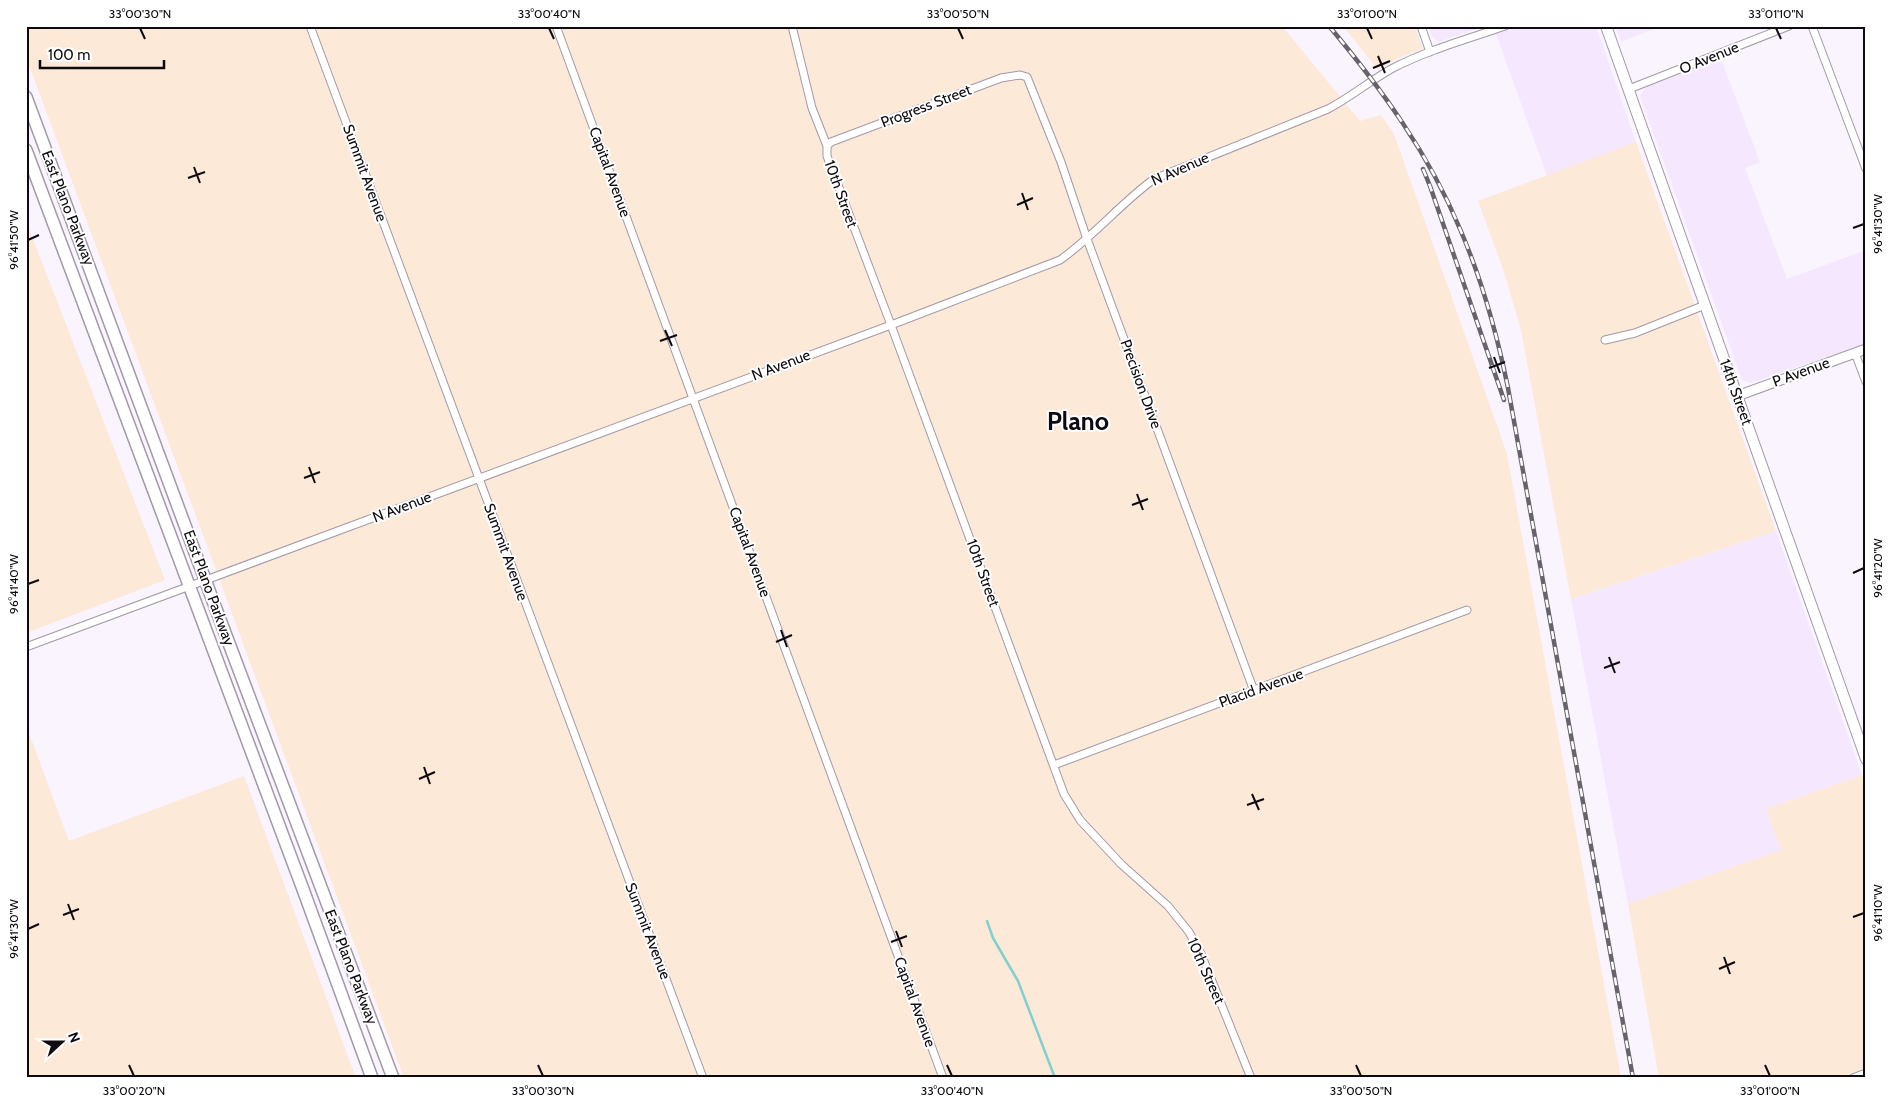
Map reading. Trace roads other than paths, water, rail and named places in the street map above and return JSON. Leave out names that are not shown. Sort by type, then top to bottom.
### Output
[{"type":"main road","name":"14th Street","points":[[1606,26],[1866,759]]},
{"type":"main road","name":"East Plano Parkway","points":[[26,97],[30,120],[66,204],[205,580],[393,1078]]},
{"type":"main road","name":"East Plano Parkway","points":[[26,150],[372,1078]]},
{"type":"main road","points":[[53,220],[66,204]]},
{"type":"main road","points":[[83,302],[100,296]]},
{"type":"main road","points":[[137,448],[155,442]]},
{"type":"main road","points":[[238,715],[254,709]]},
{"type":"main road","points":[[260,775],[277,769]]},
{"type":"main road","points":[[304,892],[320,886]]},
{"type":"main road","points":[[359,1043],[378,1037]]},
{"type":"street","name":"Summit Avenue","points":[[310,26],[703,1078]]},
{"type":"street","name":"Capital Avenue","points":[[556,26],[943,1078]]},
{"type":"street","name":"10th Street","points":[[792,26],[812,108],[827,146],[826,156],[891,325],[1064,794],[1080,820],[1122,864],[1168,906],[1189,932],[1201,954],[1251,1078]]},
{"type":"street","points":[[1421,26],[1430,52]]},
{"type":"street","name":"N Avenue","points":[[26,647],[891,325],[1060,260],[1087,239],[1132,195],[1154,180],[1328,109],[1393,68],[1430,52],[1505,26]]},
{"type":"street","name":"O Avenue","points":[[1629,90],[1789,26]]},
{"type":"street","points":[[1812,26],[1866,169]]},
{"type":"street","name":"Progress Street","points":[[827,146],[831,142],[1002,78],[1020,75],[1027,77]]},
{"type":"street","name":"Precision Drive","points":[[1027,77],[1060,160],[1087,239],[1254,691]]},
{"type":"street","points":[[1605,340],[1635,333],[1705,305]]},
{"type":"street","name":"P Avenue","points":[[1737,396],[1866,349]]},
{"type":"street","points":[[1855,352],[1866,382]]},
{"type":"street","name":"Placid Avenue","points":[[1054,765],[1467,610]]},
{"type":"street","points":[[1854,1078],[1866,1073]]},
{"type":"waterway","points":[[987,921],[993,938],[1018,981],[1055,1078]]},
{"type":"railway","points":[[1329,26],[1385,98],[1434,174],[1468,248],[1488,307],[1508,388],[1633,1078]]},
{"type":"railway","points":[[1423,169],[1504,400]]},
{"type":"district","name":"Plano","points":[[1078,421]]}]
